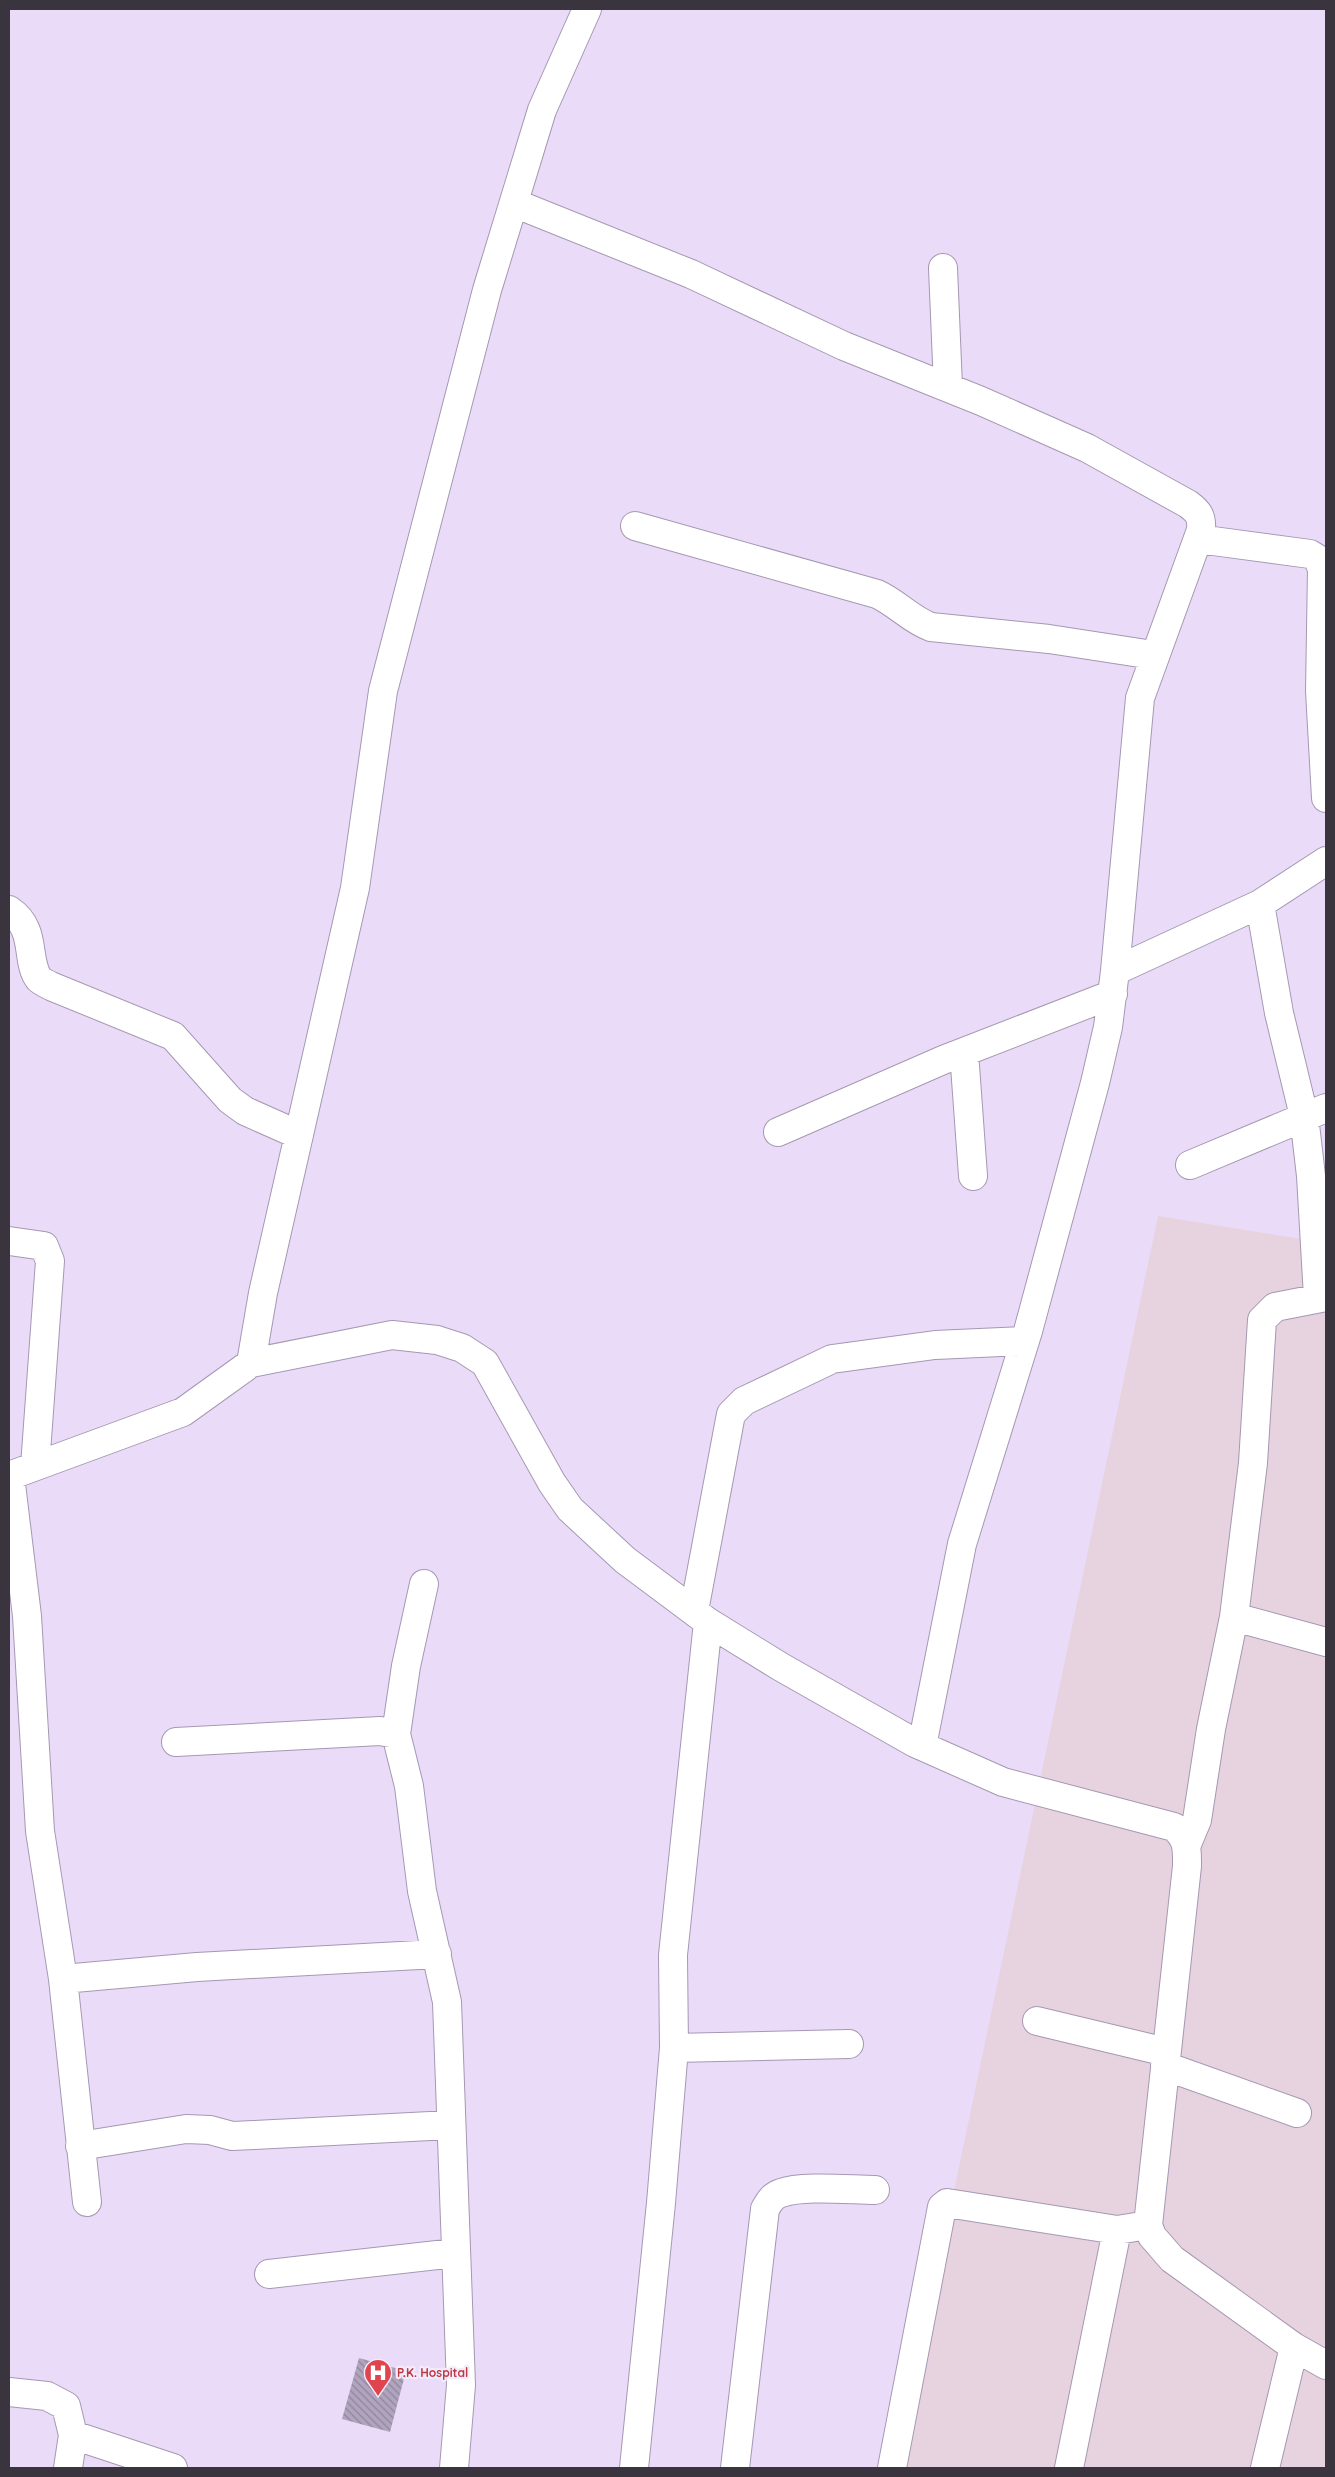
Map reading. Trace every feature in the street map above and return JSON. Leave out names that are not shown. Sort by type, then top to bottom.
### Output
[{"type":"street","points":[[251,1363],[263,1294],[354,888],[383,691],[487,290],[542,110],[587,9]]},
{"type":"street","points":[[514,203],[690,274],[844,346],[948,387],[1087,448],[1199,512],[1201,522],[1198,539],[1154,655],[1140,698],[1136,721],[1114,982],[1095,1084],[1025,1341],[962,1544],[922,1746]]},
{"type":"street","points":[[943,268],[948,387]]},
{"type":"street","points":[[635,526],[877,594],[894,602],[919,623],[931,626],[1049,639],[1154,655]]},
{"type":"street","points":[[1198,539],[1318,555],[1322,569],[1320,691],[1326,798]]},
{"type":"street","points":[[778,1132],[964,1052],[1114,982],[1260,904],[1326,861]]},
{"type":"street","points":[[1260,904],[1279,1013],[1315,1112],[1311,1176],[1322,1297],[1275,1308],[1262,1320],[1253,1463],[1234,1616],[1211,1729],[1197,1820],[1187,1844],[1148,2225],[1152,2236],[1172,2259],[1294,2347],[1326,2365]]},
{"type":"street","points":[[9,910],[22,925],[30,941],[32,960],[39,978],[53,987],[173,1036],[230,1100],[245,1111],[299,1135]]},
{"type":"street","points":[[964,1052],[973,1176]]},
{"type":"street","points":[[1190,1165],[1315,1112]]},
{"type":"street","points":[[9,1241],[44,1246],[50,1261],[35,1466]]},
{"type":"street","points":[[87,2202],[63,1979],[40,1831],[27,1616],[9,1476],[183,1412],[251,1363],[392,1335],[437,1340],[462,1348],[485,1364],[552,1483],[570,1509],[625,1560],[701,1617],[781,1667],[922,1746],[1003,1782],[1174,1828],[1182,1834],[1187,1844]]},
{"type":"street","points":[[634,2468],[661,2203],[674,2048],[673,1955],[701,1617],[731,1414],[744,1401],[832,1359],[935,1345],[1025,1341]]},
{"type":"street","points":[[424,1584],[406,1666],[396,1734],[401,1746],[409,1786],[422,1891],[447,2002],[461,2385],[454,2468]]},
{"type":"street","points":[[1234,1616],[1326,1642]]},
{"type":"street","points":[[176,1742],[380,1732],[396,1734]]},
{"type":"street","points":[[63,1979],[197,1967],[437,1954]]},
{"type":"street","points":[[1037,2021],[1166,2059],[1297,2113]]},
{"type":"street","points":[[674,2048],[849,2044]]},
{"type":"street","points":[[80,2146],[186,2129],[247,2136],[450,2125]]},
{"type":"street","points":[[735,2468],[765,2210],[771,2199],[780,2193],[794,2190],[875,2190]]},
{"type":"street","points":[[892,2468],[942,2207],[947,2204],[1117,2230],[1148,2225]]},
{"type":"street","points":[[1069,2468],[1117,2230]]},
{"type":"street","points":[[269,2274],[455,2253]]},
{"type":"street","points":[[1265,2468],[1294,2347]]},
{"type":"street","points":[[9,2392],[47,2396],[66,2406],[73,2435],[68,2468]]},
{"type":"street","points":[[73,2435],[173,2468]]},
{"type":"shaded area","points":[[1158,1216],[1326,1243],[1326,2468],[896,2468]]},
{"type":"building","points":[[359,2358],[406,2371],[390,2432],[342,2419]]},
{"type":"place","name":"P.K. Hospital","points":[[378,2397]]}]
